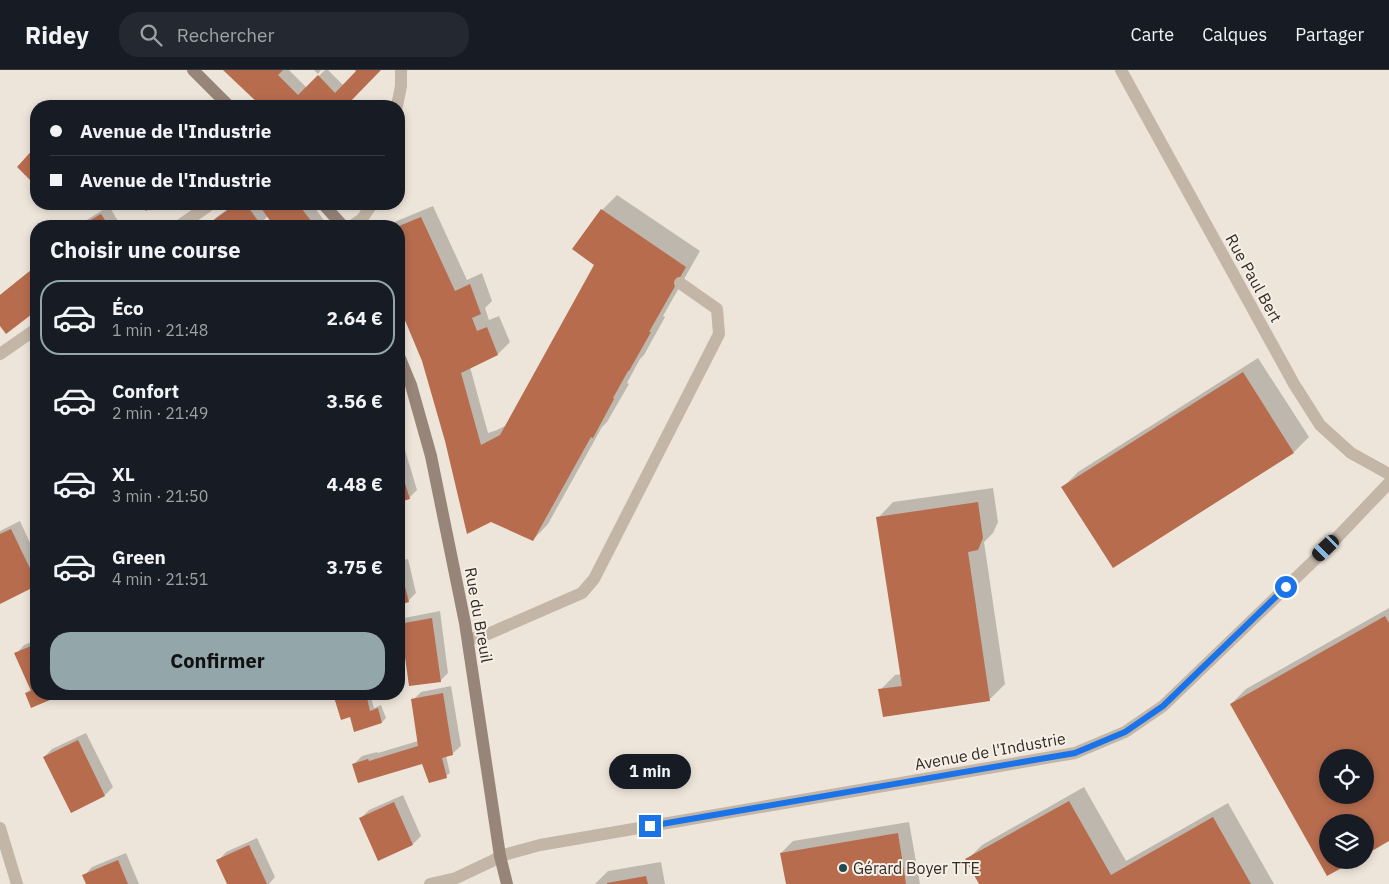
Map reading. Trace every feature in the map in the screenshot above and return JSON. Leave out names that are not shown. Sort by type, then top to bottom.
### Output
[{"type":"street","points":[[193,70],[223,100]]},
{"type":"street","points":[[398,100],[402,86],[402,70]]},
{"type":"street","name":"Rue Paul Bert","points":[[1121,70],[1294,384],[1320,425],[1351,453],[1389,474]]},
{"type":"street","points":[[188,220],[203,210]]},
{"type":"street","points":[[328,210],[338,220]]},
{"type":"street","points":[[468,640],[488,634],[582,593],[594,579],[719,334],[717,309],[680,283]]},
{"type":"street","points":[[0,354],[30,333]]},
{"type":"street","name":"Rue du Breuil","points":[[405,370],[411,385],[431,456],[468,640],[500,856],[507,884]]},
{"type":"street","name":"Avenue de l'Industrie","points":[[430,884],[456,878],[500,856],[540,845],[1075,753],[1125,732],[1163,706],[1326,548],[1389,483]]},
{"type":"street","points":[[0,828],[17,884]]},
{"type":"building","points":[[223,70],[283,70],[278,75],[298,95],[318,75],[335,93],[355,70],[381,70],[352,100],[255,100]]},
{"type":"building","points":[[30,153],[30,180],[17,167]]},
{"type":"building","points":[[601,209],[686,267],[613,398],[593,438],[591,437],[533,541],[491,522],[467,534],[445,441],[422,361],[405,320],[405,224],[421,217],[455,291],[470,284],[481,314],[472,318],[477,331],[487,327],[498,355],[461,373],[481,445],[500,435],[594,265],[572,249]]},
{"type":"building","points":[[228,210],[250,210],[257,220],[214,220]]},
{"type":"building","points":[[262,210],[303,210],[310,220],[270,220]]},
{"type":"building","points":[[101,214],[105,220],[90,220]]},
{"type":"building","points":[[30,271],[30,316],[6,334],[0,326],[0,295]]},
{"type":"building","points":[[1243,372],[1294,453],[1113,568],[1061,487]]},
{"type":"building","points":[[405,484],[410,499],[405,500]]},
{"type":"building","points":[[978,502],[983,538],[978,550],[968,552],[990,701],[883,717],[878,689],[902,686],[876,517]]},
{"type":"building","points":[[11,529],[30,569],[30,589],[0,604],[0,534]]},
{"type":"building","points":[[405,587],[409,602],[405,603]]},
{"type":"building","points":[[1385,616],[1389,623],[1389,841],[1374,850],[1374,814],[1319,814],[1319,862],[1230,704]]},
{"type":"building","points":[[432,618],[441,682],[409,686],[405,657],[405,623]]},
{"type":"building","points":[[30,646],[30,689],[14,653]]},
{"type":"building","points":[[30,691],[30,700],[50,700],[31,708],[25,693]]},
{"type":"building","points":[[443,693],[453,755],[442,758],[447,778],[429,783],[422,764],[358,783],[352,764],[368,759],[369,761],[418,746],[411,699]]},
{"type":"building","points":[[335,700],[367,700],[370,711],[378,708],[382,723],[354,732],[350,717],[341,720]]},
{"type":"building","points":[[78,740],[105,796],[71,813],[43,757]]},
{"type":"building","points":[[1069,801],[1111,875],[1213,817],[1251,884],[979,884],[965,859]]},
{"type":"building","points":[[394,802],[413,845],[378,861],[359,818]]},
{"type":"building","name":"Gérard Boyer TTE","points":[[898,833],[906,884],[786,884],[780,853]]},
{"type":"building","points":[[249,845],[267,884],[227,884],[216,860]]},
{"type":"building","points":[[118,860],[128,884],[86,884],[82,875]]},
{"type":"building","points":[[1323,869],[1340,869],[1327,876]]},
{"type":"building","points":[[646,876],[648,884],[607,884],[607,883]]},
{"type":"place","name":"Gérard Boyer TTE","points":[[843,868]]},
{"type":"route","points":[[650,826],[1075,753],[1125,732],[1163,706],[1286,587]]}]
